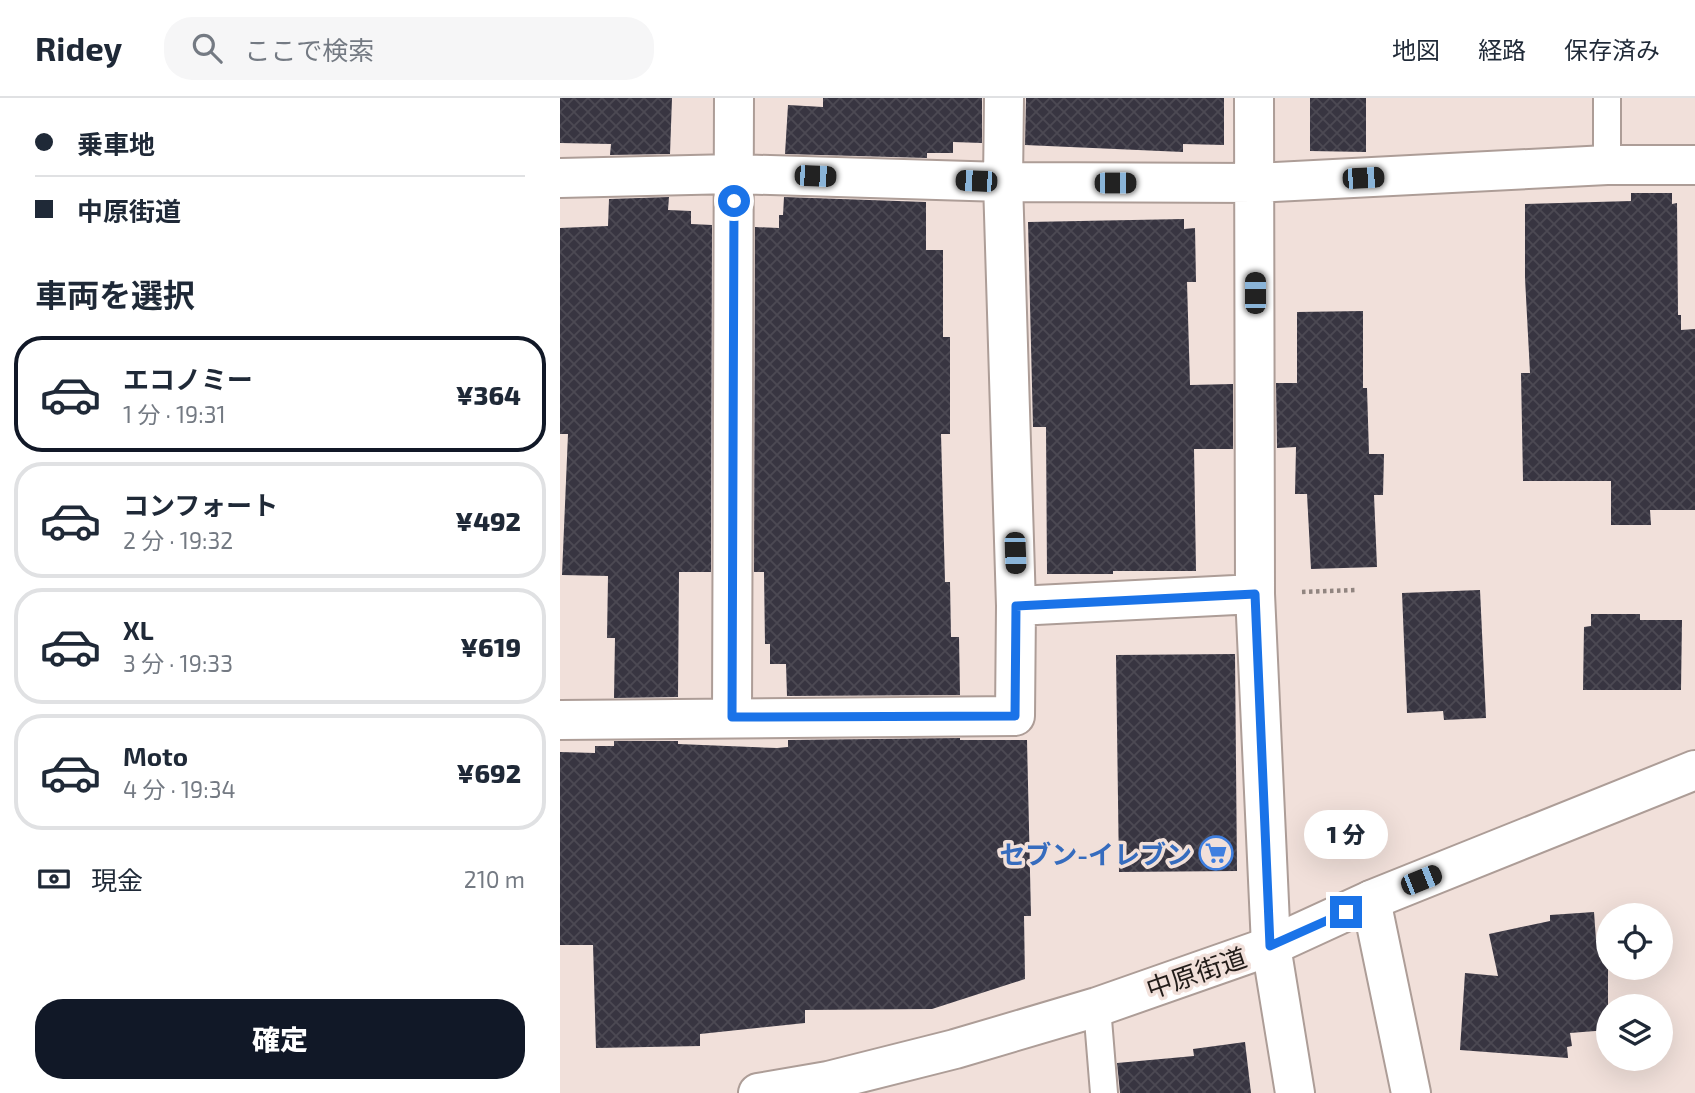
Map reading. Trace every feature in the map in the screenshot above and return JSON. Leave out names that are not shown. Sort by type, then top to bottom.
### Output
[{"type":"street","points":[[732,717],[734,98]]},
{"type":"street","points":[[560,720],[1015,716],[1016,606],[1003,182],[1004,98]]},
{"type":"street","points":[[1254,98],[1255,594],[1270,946],[1295,1093]]},
{"type":"street","points":[[560,178],[734,174],[1003,182],[1255,183],[1607,165],[1695,165]]},
{"type":"street","points":[[1016,606],[1255,594]]},
{"type":"street","name":"中原街道","points":[[758,1093],[829,1087],[1097,1007],[1270,946],[1371,900],[1695,770]]},
{"type":"street","points":[[1371,900],[1411,1093]]},
{"type":"lane","points":[[1607,98],[1607,165]]},
{"type":"lane","points":[[1097,1007],[1104,1093]]},
{"type":"building","points":[[560,98],[672,98],[670,154],[610,155],[611,144],[560,143]]},
{"type":"building","points":[[823,98],[982,98],[982,143],[953,142],[953,153],[927,153],[927,158],[785,154],[788,105],[823,107]]},
{"type":"building","points":[[1026,98],[1224,98],[1224,145],[1183,144],[1183,152],[1025,145]]},
{"type":"building","points":[[1310,98],[1366,98],[1366,152],[1310,151]]},
{"type":"building","points":[[1631,193],[1672,193],[1672,204],[1677,203],[1678,315],[1681,315],[1681,330],[1695,329],[1695,510],[1650,510],[1651,525],[1611,525],[1611,481],[1523,481],[1521,373],[1530,373],[1525,278],[1525,204],[1631,201]]},
{"type":"building","points":[[669,197],[668,210],[691,211],[691,224],[712,225],[711,572],[679,572],[678,697],[614,698],[615,638],[607,638],[608,576],[562,575],[568,434],[560,434],[560,228],[608,226],[609,199]]},
{"type":"building","points":[[784,197],[926,202],[926,250],[943,250],[943,337],[950,337],[950,434],[941,434],[945,582],[950,582],[951,637],[959,637],[960,695],[787,696],[786,664],[770,664],[770,644],[765,644],[764,572],[754,572],[755,227],[779,228]]},
{"type":"building","points":[[1184,219],[1184,229],[1195,228],[1196,282],[1187,282],[1190,385],[1233,384],[1233,449],[1194,449],[1196,571],[1047,574],[1046,427],[1033,427],[1028,222]]},
{"type":"building","points":[[1363,311],[1363,388],[1367,388],[1369,454],[1384,454],[1383,495],[1374,495],[1377,567],[1311,569],[1307,494],[1295,494],[1296,447],[1277,448],[1276,383],[1297,383],[1297,312]]},
{"type":"building","points":[[1480,590],[1486,718],[1444,720],[1443,711],[1407,713],[1402,593]]},
{"type":"building","points":[[1591,614],[1640,614],[1640,620],[1682,620],[1681,690],[1583,690],[1584,627],[1591,626]]},
{"type":"building","points":[[1235,654],[1237,871],[1119,872],[1116,655]]},
{"type":"building","points":[[788,740],[1027,740],[1031,916],[1024,916],[1025,979],[932,1009],[805,1010],[805,1023],[700,1034],[700,1046],[596,1048],[593,945],[560,945],[560,752],[595,753],[595,746],[614,746],[614,741],[678,741],[678,744],[777,748],[788,747]]},
{"type":"building","points":[[1594,912],[1596,980],[1608,980],[1608,994],[1596,994],[1596,1031],[1570,1033],[1572,1046],[1567,1047],[1568,1058],[1460,1050],[1465,973],[1498,976],[1489,934],[1550,921],[1550,915]]},
{"type":"building","points":[[1245,1042],[1251,1093],[1120,1093],[1117,1063],[1194,1056],[1193,1049]]},
{"type":"place","name":"セブン-イレブン","points":[[1216,853]]},
{"type":"route","points":[[734,201],[732,717],[1015,716],[1016,606],[1255,594],[1270,946],[1346,912]]}]
